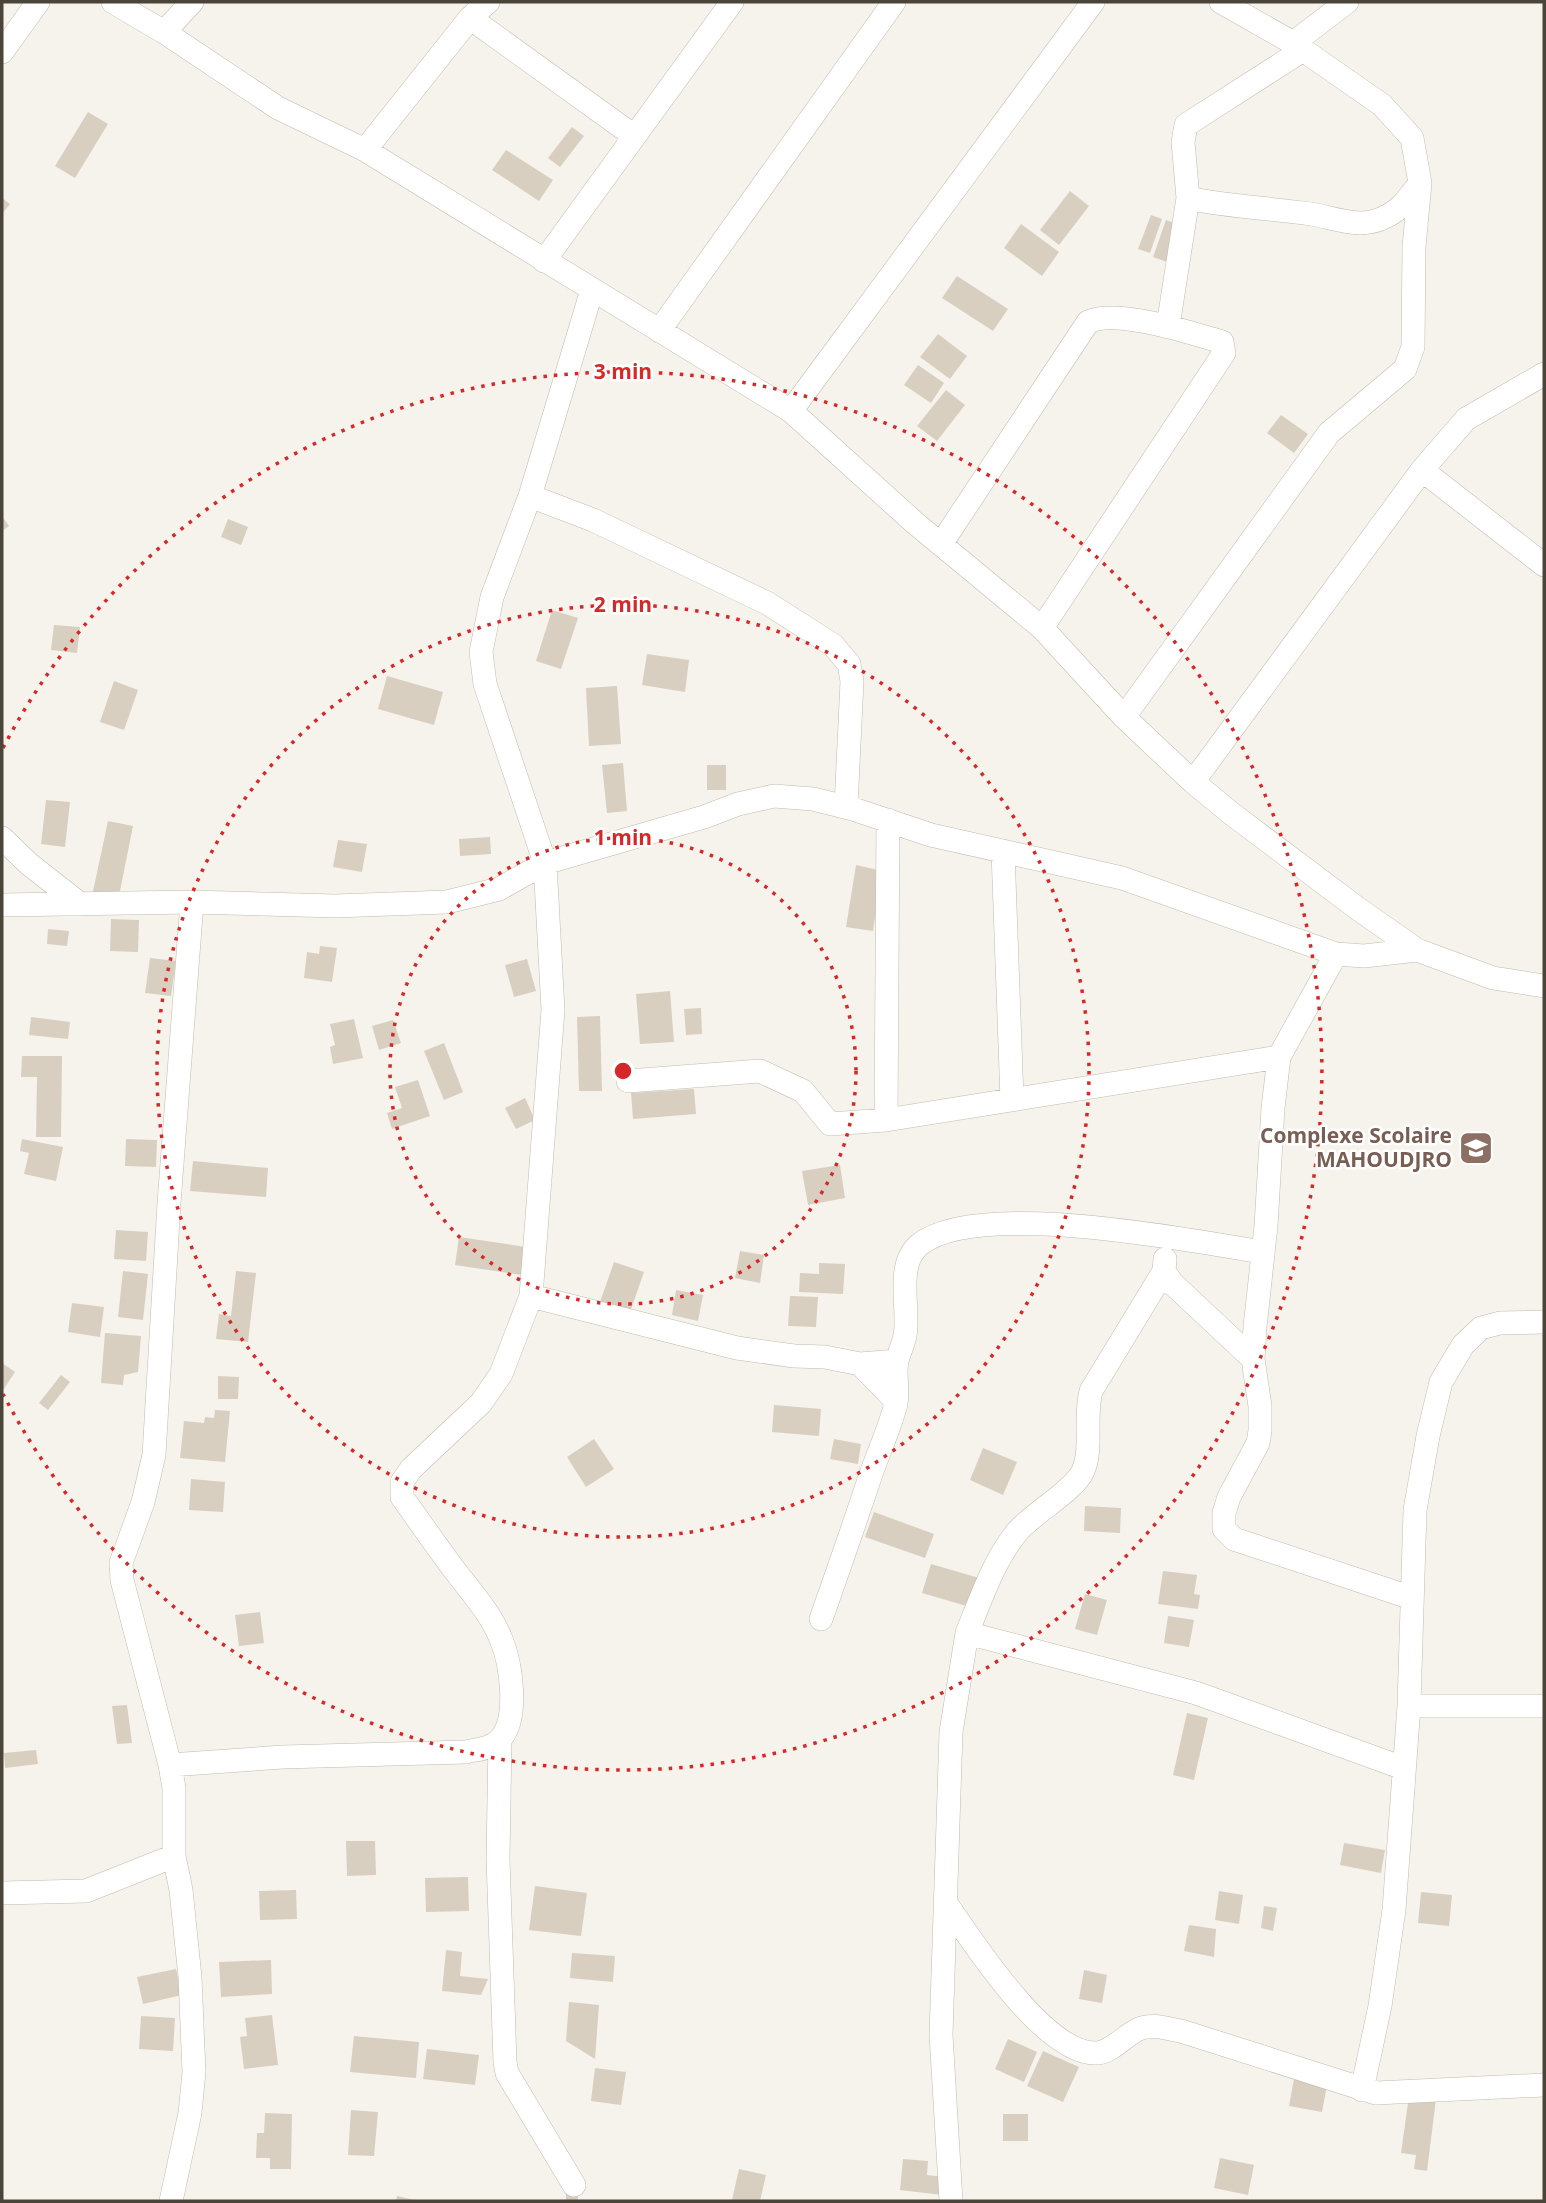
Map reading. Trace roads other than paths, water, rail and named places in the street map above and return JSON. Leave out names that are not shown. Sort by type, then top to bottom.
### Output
[{"type":"street","points":[[2,52],[38,2]]},
{"type":"street","points":[[113,2],[164,32],[278,108],[365,150],[791,411],[940,544],[1042,628],[1124,717],[1193,782],[1357,908],[1417,950],[1493,978],[1544,986]]},
{"type":"street","points":[[164,32],[192,2]]},
{"type":"street","points":[[365,150],[471,18],[488,2]]},
{"type":"street","points":[[544,261],[732,2]]},
{"type":"street","points":[[659,331],[894,2]]},
{"type":"street","points":[[791,411],[1093,2]]},
{"type":"street","points":[[1124,717],[1329,433],[1405,369],[1413,347],[1414,247],[1420,183],[1412,138],[1382,105],[1298,46],[1220,2]]},
{"type":"street","points":[[1168,326],[1188,198],[1183,142],[1186,125],[1298,46],[1347,2]]},
{"type":"street","points":[[471,18],[634,136]]},
{"type":"street","points":[[1188,198],[1221,205],[1313,214],[1346,222],[1366,222],[1384,218],[1404,204],[1420,183]]},
{"type":"street","points":[[574,2186],[507,2073],[505,2062],[498,1859],[500,1740],[508,1725],[512,1705],[511,1682],[502,1640],[488,1615],[402,1497],[402,1482],[411,1468],[481,1403],[501,1374],[531,1296],[553,1010],[545,863],[485,684],[481,652],[492,597],[530,496],[592,290]]},
{"type":"street","points":[[940,544],[1088,322],[1105,316],[1168,326],[1222,342],[1224,353],[1042,628]]},
{"type":"street","points":[[1193,782],[1422,470],[1466,419],[1544,374]]},
{"type":"street","points":[[1422,470],[1544,565]]},
{"type":"street","points":[[530,496],[593,520],[767,603],[832,646],[849,664],[852,681],[846,807]]},
{"type":"street","points":[[2,905],[192,902],[335,906],[447,902],[499,889],[545,863],[704,817],[738,804],[774,796],[814,799],[932,835],[1122,878],[1336,954],[1364,956],[1417,950]]},
{"type":"street","points":[[886,1120],[888,820]]},
{"type":"street","points":[[2,838],[29,864],[80,904]]},
{"type":"street","points":[[1003,851],[1012,1100]]},
{"type":"street","points":[[171,2201],[190,2113],[194,2072],[190,1977],[181,1890],[174,1856],[174,1788],[122,1580],[121,1563],[143,1502],[154,1455],[169,1203],[192,902]]},
{"type":"street","points":[[1336,954],[1279,1057],[1253,1359],[1260,1406],[1258,1443],[1229,1497],[1224,1513],[1224,1529],[1234,1539],[1412,1598]]},
{"type":"street","points":[[628,1081],[760,1071],[803,1091],[830,1124],[886,1120],[1279,1057]]},
{"type":"street","points":[[821,1619],[896,1401],[897,1361],[908,1322],[906,1275],[909,1259],[918,1245],[953,1229],[983,1224],[1037,1224],[1079,1226],[1263,1252]]},
{"type":"street","points":[[951,2201],[942,2065],[950,1732],[967,1633],[983,1594],[1015,1534],[1030,1518],[1071,1486],[1083,1472],[1086,1459],[1087,1404],[1091,1391],[1164,1271],[1168,1238]]},
{"type":"street","points":[[1164,1271],[1178,1289],[1253,1359]]},
{"type":"street","points":[[531,1296],[737,1348],[793,1356],[825,1357],[860,1364],[897,1361]]},
{"type":"street","points":[[1363,2090],[1380,2006],[1394,1910],[1409,1706],[1415,1510],[1428,1436],[1441,1382],[1463,1345],[1481,1328],[1500,1322],[1544,1322]]},
{"type":"street","points":[[860,1364],[896,1401]]},
{"type":"street","points":[[967,1633],[1196,1693],[1403,1768]]},
{"type":"street","points":[[1409,1706],[1544,1706]]},
{"type":"street","points":[[170,1765],[283,1757],[466,1752],[488,1748],[500,1740]]},
{"type":"street","points":[[2,1893],[86,1891],[174,1856]]},
{"type":"street","points":[[946,1903],[981,1953],[1052,2035],[1069,2047],[1087,2053],[1104,2052],[1140,2028],[1154,2027],[1181,2031],[1363,2090],[1391,2094],[1544,2085]]},
{"type":"place","name":"Complexe Scolaire MAHOUDJRO","points":[[1476,1148]]}]
